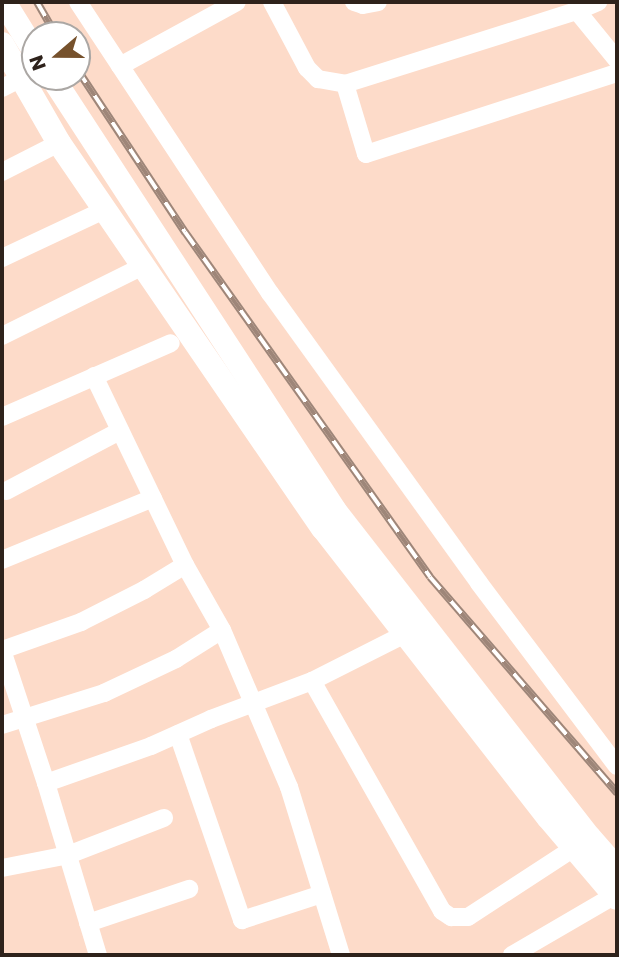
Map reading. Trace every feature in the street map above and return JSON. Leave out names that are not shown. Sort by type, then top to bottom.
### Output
[{"type":"street","points":[[4,2],[21,29]]},
{"type":"street","points":[[78,2],[270,293],[479,583],[616,764]]},
{"type":"street","points":[[272,2],[307,68],[318,79],[345,84],[598,2]]},
{"type":"street","points":[[354,2],[363,5],[377,2]]},
{"type":"street","points":[[120,66],[231,3]]},
{"type":"street","points":[[576,11],[617,60]]},
{"type":"street","points":[[2,44],[12,83],[106,209],[142,266],[323,528],[574,848],[616,896],[512,955]]},
{"type":"street","points":[[345,84],[366,154],[617,73]]},
{"type":"street","points":[[60,91],[335,510],[617,869]]},
{"type":"street","points":[[2,172],[59,143]]},
{"type":"street","points":[[2,258],[106,209]]},
{"type":"street","points":[[2,336],[142,266]]},
{"type":"street","points":[[2,417],[170,343]]},
{"type":"street","points":[[94,376],[185,565],[222,630],[289,787],[341,955]]},
{"type":"street","points":[[6,491],[120,431]]},
{"type":"street","points":[[2,560],[153,498]]},
{"type":"street","points":[[98,955],[2,650],[81,622],[144,590],[185,565]]},
{"type":"street","points":[[2,725],[104,693],[176,659],[222,630]]},
{"type":"street","points":[[46,783],[312,681],[405,634]]},
{"type":"street","points":[[312,681],[442,911],[451,917],[468,917],[574,848]]},
{"type":"street","points":[[178,734],[242,920],[322,894]]},
{"type":"street","points":[[2,868],[68,855],[164,818]]},
{"type":"street","points":[[88,923],[189,890]]},
{"type":"railway","points":[[37,2],[48,21]]},
{"type":"railway","points":[[91,90],[185,232],[430,577],[617,793]]}]
